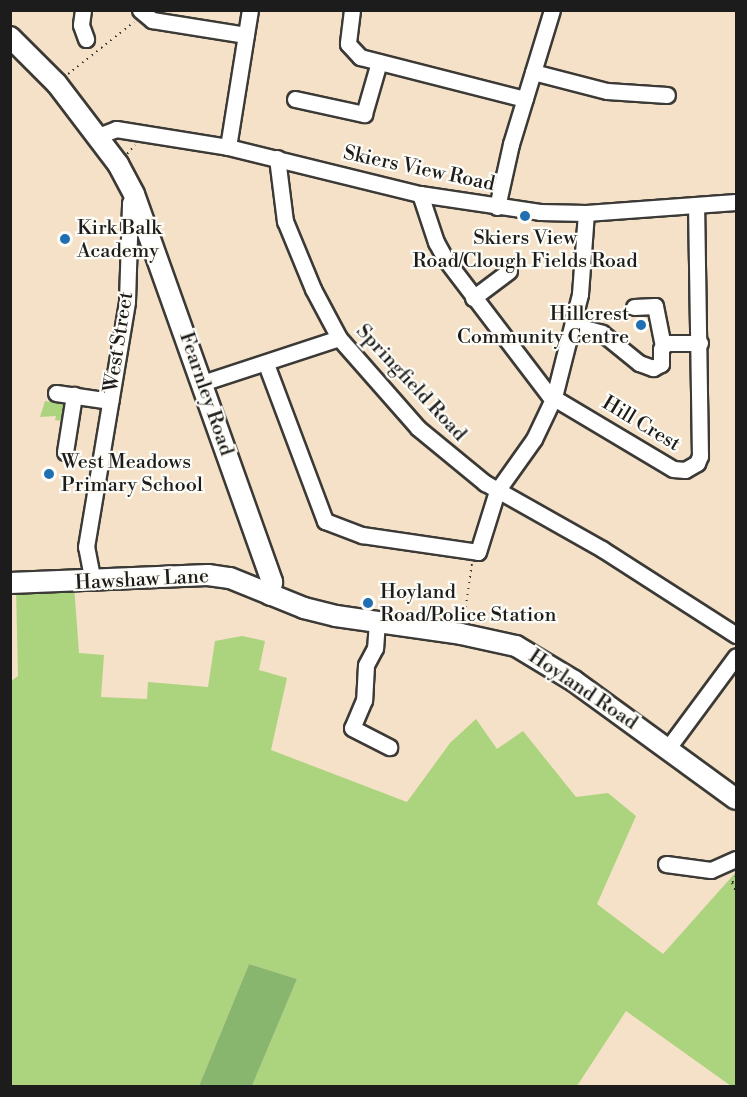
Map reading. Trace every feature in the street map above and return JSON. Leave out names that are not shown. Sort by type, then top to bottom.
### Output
[{"type":"main road","points":[[10,37],[57,84],[118,164],[134,194]]},
{"type":"main road","name":"Fearnley Road","points":[[134,194],[272,582],[270,595]]},
{"type":"main road","name":"Hawshaw Lane","points":[[10,583],[93,582],[208,575],[230,578],[270,595]]},
{"type":"main road","name":"Hoyland Road","points":[[270,595],[336,616],[461,634],[516,646],[538,657],[668,747],[736,799]]},
{"type":"street","points":[[83,10],[81,25],[86,39]]},
{"type":"street","points":[[228,147],[249,10]]},
{"type":"street","points":[[352,10],[348,44],[360,57],[525,99]]},
{"type":"street","points":[[497,207],[525,99],[552,10]]},
{"type":"street","points":[[142,13],[152,20],[246,35]]},
{"type":"street","points":[[295,99],[364,114],[379,62]]},
{"type":"street","points":[[533,72],[608,91],[667,95]]},
{"type":"street","name":"Skiers View Road","points":[[98,136],[109,129],[228,147],[420,194],[497,207],[586,213],[736,202]]},
{"type":"street","name":"Springfield Road","points":[[278,158],[285,221],[339,338],[418,428],[497,491],[602,549],[736,635]]},
{"type":"street","name":"West Street","points":[[93,582],[86,547],[128,301],[130,203],[134,194]]},
{"type":"street","name":"Hill Crest","points":[[420,194],[435,242],[473,298],[554,398],[673,469],[685,470],[697,463],[700,456],[700,343],[696,205]]},
{"type":"street","points":[[266,364],[325,520],[362,535],[474,551],[481,547],[497,491],[534,439],[554,398],[580,294],[586,213]]},
{"type":"street","points":[[473,298],[509,271]]},
{"type":"street","points":[[573,326],[602,333],[647,367],[661,364],[663,346],[655,306],[634,307]]},
{"type":"street","points":[[202,383],[266,364],[339,338]]},
{"type":"street","points":[[663,346],[700,343]]},
{"type":"street","points":[[56,393],[110,400]]},
{"type":"street","points":[[65,452],[74,395]]},
{"type":"street","points":[[377,621],[375,648],[366,665],[364,700],[352,728],[389,747]]},
{"type":"street","points":[[668,747],[736,656]]},
{"type":"street","points":[[666,864],[711,870],[736,859]]},
{"type":"path","points":[[57,84],[142,13]]},
{"type":"path","points":[[118,164],[145,134]]},
{"type":"path","points":[[461,634],[474,551]]},
{"type":"path","points":[[736,876],[732,883],[736,892]]},
{"type":"green space","points":[[45,401],[64,404],[63,421],[55,420],[56,416],[40,417]]},
{"type":"green space","points":[[74,585],[79,653],[104,655],[101,697],[147,699],[148,682],[208,687],[215,641],[242,636],[265,641],[259,670],[287,678],[271,750],[407,802],[450,743],[476,719],[497,749],[523,731],[576,797],[608,793],[636,816],[597,904],[663,954],[736,872],[736,1086],[731,1086],[626,1011],[577,1086],[252,1086],[297,979],[249,964],[199,1086],[11,1086],[10,682],[18,676],[16,588]]},
{"type":"green space","points":[[249,964],[297,979],[252,1086],[199,1086]]},
{"type":"place","name":"Skiers View Road/Clough Fields Road","points":[[525,216]]},
{"type":"place","name":"Kirk Balk Academy","points":[[65,239]]},
{"type":"place","name":"Hillcrest Community Centre","points":[[641,325]]},
{"type":"place","name":"West Meadows Primary School","points":[[49,474]]},
{"type":"place","name":"Hoyland Road/Police Station","points":[[368,603]]}]
